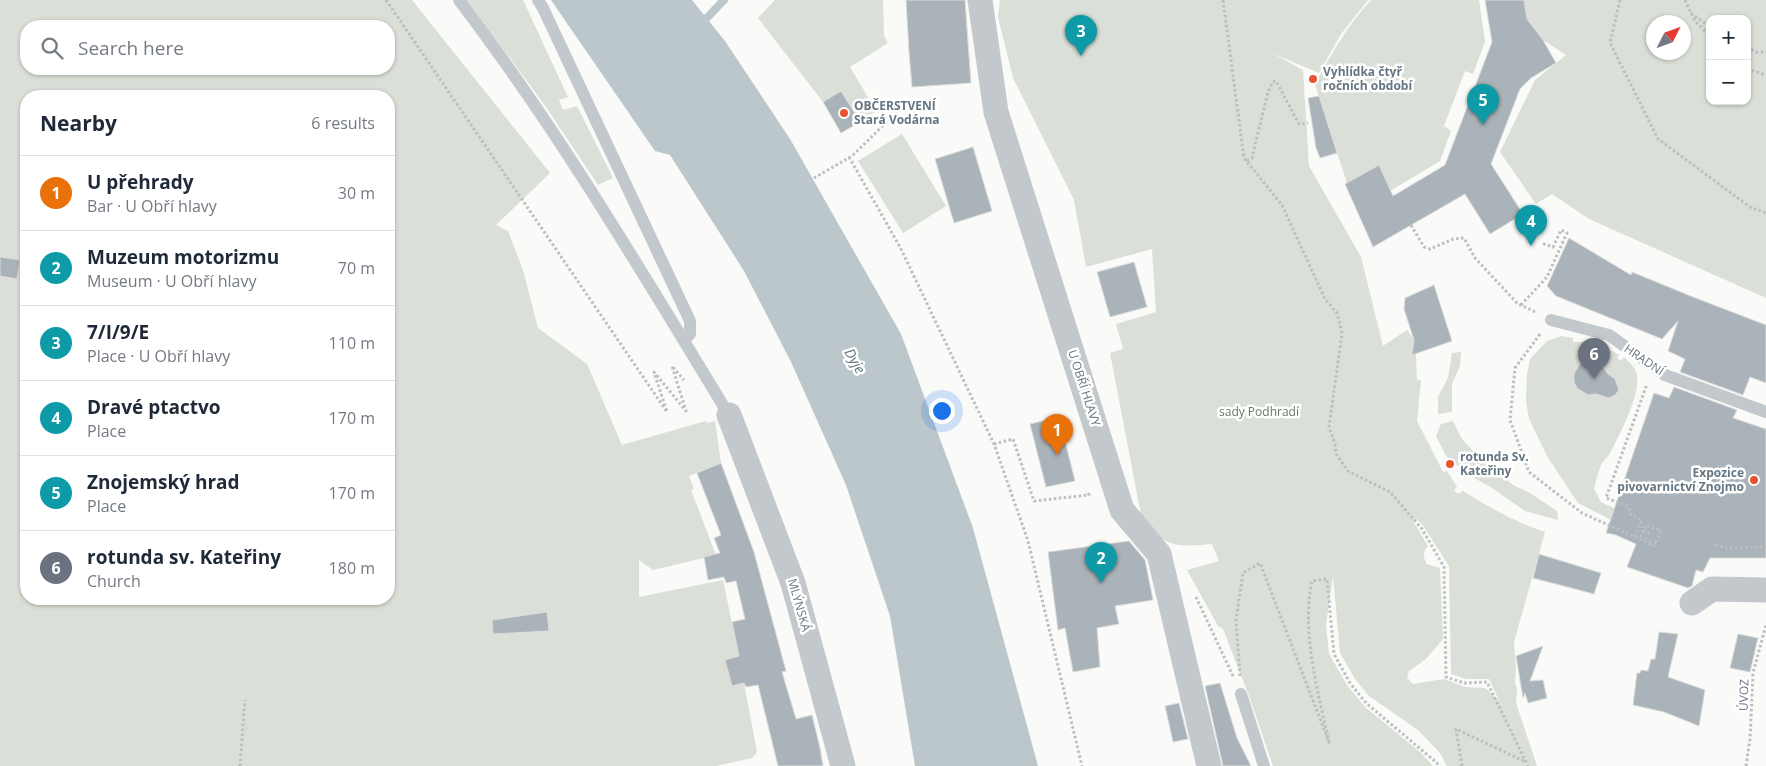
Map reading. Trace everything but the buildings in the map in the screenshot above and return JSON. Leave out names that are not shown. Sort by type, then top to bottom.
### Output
[{"type":"street","name":"U OBŘÍ HLAVY","points":[[980,0],[996,112],[1122,510],[1159,554],[1209,766]]},
{"type":"street","name":"MLÝNSKÁ","points":[[729,415],[794,583],[843,766]]},
{"type":"street","points":[[1692,603],[1712,589],[1766,590]]},
{"type":"lane","points":[[459,0],[577,168],[729,415]]},
{"type":"lane","points":[[538,0],[690,321],[690,334],[684,340]]},
{"type":"lane","name":"HRADNÍ","points":[[1551,320],[1609,335],[1665,375],[1766,412]]},
{"type":"lane","points":[[1241,694],[1264,766]]},
{"type":"path","points":[[386,0],[667,412],[654,372],[686,411],[672,366],[685,381]]},
{"type":"path","points":[[1223,0],[1244,158],[1282,205],[1325,299],[1337,313],[1342,333],[1329,427],[1335,444],[1336,454],[1348,471],[1390,492],[1422,529],[1444,567],[1446,677],[1464,683],[1487,682],[1528,764]]},
{"type":"path","points":[[1620,0],[1610,43],[1658,139],[1750,207],[1766,213]]},
{"type":"path","points":[[1685,0],[1694,20],[1706,32]]},
{"type":"path","points":[[1691,13],[1706,24]]},
{"type":"path","points":[[1751,49],[1756,52],[1766,52]]},
{"type":"path","points":[[1751,70],[1766,75]]},
{"type":"path","points":[[1247,161],[1252,158],[1268,92],[1276,80],[1299,124],[1308,123]]},
{"type":"path","points":[[814,178],[849,157],[900,108]]},
{"type":"path","points":[[849,157],[900,246],[994,444],[1028,541],[1082,766]]},
{"type":"path","points":[[1411,225],[1424,247],[1430,249],[1453,239],[1464,238],[1475,258],[1519,304],[1547,277],[1568,233],[1561,230],[1552,247],[1541,243]]},
{"type":"path","points":[[1551,320],[1515,368],[1510,420],[1529,472],[1582,513],[1654,546],[1658,538],[1661,531],[1646,525],[1641,536],[1652,542],[1655,542],[1658,542]]},
{"type":"path","points":[[1635,537],[1642,520],[1631,515],[1628,506],[1606,498],[1653,367]]},
{"type":"path","points":[[994,444],[1013,440],[1034,500],[1089,495],[1087,486]]},
{"type":"path","points":[[1639,528],[1651,534]]},
{"type":"path","points":[[1716,544],[1725,548],[1766,547]]},
{"type":"path","points":[[1241,694],[1236,620],[1240,592],[1243,573],[1260,563],[1329,742],[1312,662],[1308,597],[1312,581],[1326,579],[1334,654],[1350,683],[1366,703],[1437,763],[1438,766]]},
{"type":"path","points":[[1194,592],[1241,694]]},
{"type":"path","name":"ÚVOZ","points":[[1746,766],[1750,739],[1753,673],[1766,625]]},
{"type":"path","points":[[240,766],[245,700]]},
{"type":"path","points":[[1462,766],[1456,729],[1528,764]]},
{"type":"green space","points":[[0,0],[412,0],[550,173],[496,225],[508,231],[523,270],[538,328],[587,364],[622,445],[706,421],[707,423],[715,421],[721,463],[689,476],[694,489],[691,490],[716,555],[653,570],[639,560],[639,597],[723,580],[739,657],[726,661],[733,686],[744,683],[757,752],[752,758],[716,766],[0,766]]},
{"type":"green space","points":[[467,0],[523,0],[568,97],[559,100],[563,110],[577,106],[613,178],[598,185],[546,107]]},
{"type":"green space","points":[[775,0],[883,0],[884,36],[888,43],[850,67],[876,111],[860,122],[841,91],[823,102],[758,18]]},
{"type":"green space","name":"sady Podhradí","points":[[1000,0],[1368,0],[1341,34],[1319,73],[1272,53],[1303,70],[1309,166],[1361,257],[1383,346],[1407,330],[1414,340],[1417,380],[1421,380],[1417,421],[1443,472],[1447,471],[1457,487],[1454,490],[1458,494],[1463,491],[1523,524],[1545,532],[1514,642],[1516,703],[1537,766],[1447,766],[1440,753],[1418,730],[1369,696],[1355,679],[1340,653],[1333,576],[1326,625],[1329,654],[1347,685],[1365,707],[1420,752],[1433,766],[1273,766],[1248,693],[1223,629],[1218,626],[1187,570],[1219,561],[1212,544],[1190,546],[1175,544],[1161,538],[1143,525],[1110,353],[1123,349],[1116,324],[1156,312],[1152,249],[1086,267],[1074,200],[1013,78],[998,17]],"holes":[[[1417,519],[1449,566],[1451,674],[1466,679],[1489,679],[1499,700],[1485,688],[1465,687],[1444,679],[1413,684],[1407,678],[1409,671],[1426,659],[1443,639],[1440,568],[1427,564],[1424,555],[1428,546],[1413,521]]]},
{"type":"green space","points":[[1371,0],[1479,0],[1485,42],[1473,74],[1465,71],[1444,126],[1451,131],[1440,161],[1390,191],[1379,165],[1347,183],[1315,84],[1347,30]]},
{"type":"green space","points":[[1524,0],[1766,0],[1766,298],[1589,219],[1552,194],[1536,204],[1500,152],[1535,80],[1566,55],[1543,40],[1527,19]]},
{"type":"green space","points":[[902,134],[946,206],[903,233],[858,161]]},
{"type":"green space","points":[[1561,336],[1573,338],[1573,342],[1591,343],[1608,349],[1619,355],[1617,358],[1621,361],[1624,357],[1636,372],[1637,380],[1634,401],[1620,434],[1610,453],[1602,463],[1594,489],[1601,502],[1626,514],[1617,523],[1578,503],[1547,456],[1529,419],[1526,401],[1530,359],[1547,341]]},
{"type":"green space","points":[[1461,352],[1460,366],[1452,384],[1452,412],[1438,414],[1438,397],[1448,378],[1452,353]]},
{"type":"green space","points":[[1453,421],[1462,439],[1476,454],[1513,485],[1530,493],[1557,511],[1558,520],[1525,511],[1492,488],[1469,475],[1446,456],[1436,436],[1441,424]]},
{"type":"water","name":"Dyje","points":[[551,0],[692,0],[725,41],[790,139],[901,334],[973,528],[1038,766],[915,766],[890,616],[846,485],[791,362],[744,271],[670,155],[655,151]]},
{"type":"waterway","points":[[701,24],[724,0]]},
{"type":"place","name":"7/I/9/E","points":[[1081,56]]},
{"type":"place","name":"Vyhlídka čtyř ročních období","points":[[1313,79]]},
{"type":"place","name":"OBČERSTVENÍ Stará Vodárna","points":[[844,113]]},
{"type":"place","name":"Znojemský hrad","points":[[1483,125]]},
{"type":"place","name":"Dravé ptactvo","points":[[1531,246]]},
{"type":"place","name":"rotunda sv. Kateřiny","points":[[1594,379]]},
{"type":"place","name":"U přehrady","points":[[1057,455]]},
{"type":"place","name":"rotunda Sv. Kateřiny","points":[[1450,464]]},
{"type":"place","name":"Expozice pivovarnictví Znojmo","points":[[1754,480]]},
{"type":"place","name":"Muzeum motorizmu","points":[[1101,583]]}]
